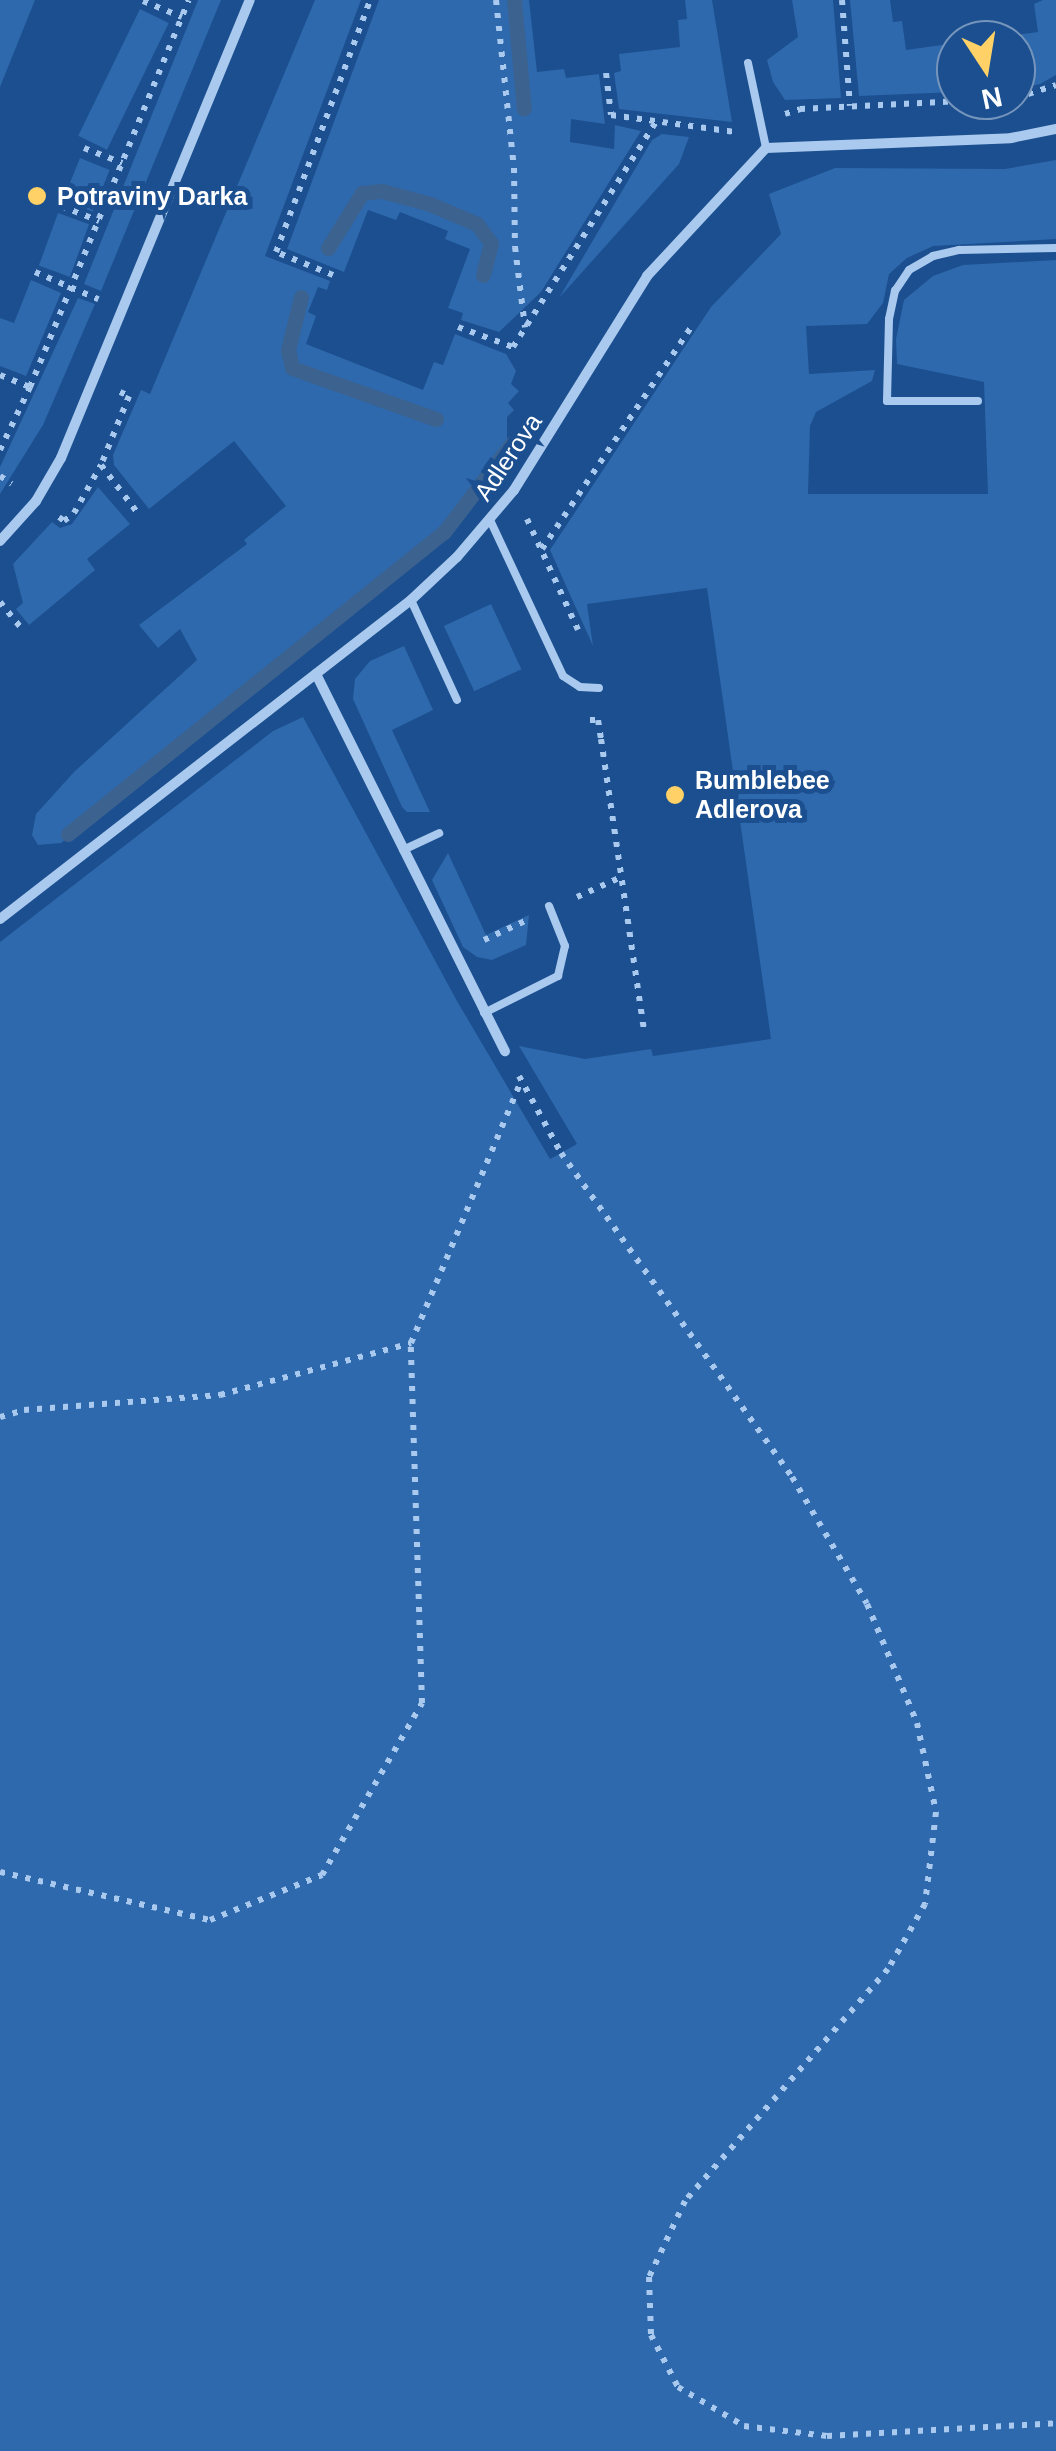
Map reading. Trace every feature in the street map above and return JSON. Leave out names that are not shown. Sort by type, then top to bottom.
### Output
[{"type":"street","points":[[0,541],[44,486],[96,383],[250,0]]},
{"type":"street","points":[[766,148],[1011,138],[1056,130]]},
{"type":"street","name":"Adlerova","points":[[0,919],[411,600],[490,520],[538,454],[647,276],[766,148]]},
{"type":"street","points":[[316,674],[505,1051]]},
{"type":"lane","points":[[748,64],[766,148]]},
{"type":"lane","points":[[978,401],[887,401],[889,319],[895,292],[909,270],[933,256],[958,250],[1056,248]]},
{"type":"lane","points":[[490,520],[563,676],[580,687],[599,688]]},
{"type":"lane","points":[[411,600],[457,700]]},
{"type":"lane","points":[[403,850],[439,833]]},
{"type":"lane","points":[[484,1013],[558,976],[565,946],[549,906]]},
{"type":"path","points":[[0,450],[30,387],[188,0]]},
{"type":"path","points":[[332,275],[276,252],[370,0]]},
{"type":"path","points":[[496,0],[514,168],[515,247],[525,327]]},
{"type":"path","points":[[842,0],[850,106]]},
{"type":"path","points":[[143,1],[182,17]]},
{"type":"path","points":[[606,73],[612,115],[732,133],[800,108],[936,102]]},
{"type":"path","points":[[458,327],[512,347],[656,122]]},
{"type":"path","points":[[84,148],[122,163]]},
{"type":"path","points":[[61,206],[99,221]]},
{"type":"path","points":[[35,272],[71,288]]},
{"type":"path","points":[[542,550],[692,324]]},
{"type":"path","points":[[0,374],[30,387]]},
{"type":"path","points":[[96,383],[128,396],[101,465],[140,516]]},
{"type":"path","points":[[0,602],[22,630]]},
{"type":"path","points":[[602,739],[644,1031]]},
{"type":"path","points":[[566,898],[568,902],[622,877]]},
{"type":"path","points":[[505,1051],[562,1153],[792,1478],[867,1604],[917,1724],[936,1812],[924,1904],[888,1970],[686,2201],[649,2277],[651,2335],[678,2386],[744,2426],[827,2436],[1056,2423]]},
{"type":"path","points":[[0,1872],[210,1920],[322,1875],[422,1703],[411,1343],[521,1080]]},
{"type":"path","points":[[0,1417],[24,1410],[220,1395],[411,1343]]},
{"type":"shaded area","points":[[0,0],[35,0],[0,87]]},
{"type":"shaded area","points":[[198,0],[221,0],[101,291],[84,284]]},
{"type":"shaded area","points":[[315,0],[361,0],[265,256],[330,281],[327,290],[318,287],[308,312],[316,316],[306,344],[423,390],[434,362],[443,365],[455,334],[506,354],[516,371],[511,384],[519,391],[508,403],[514,410],[507,417],[507,440],[515,445],[446,534],[61,843],[38,845],[32,835],[36,814],[74,772],[197,660],[180,629],[158,648],[139,625],[247,544],[244,540],[286,506],[234,441],[149,509],[114,465],[113,455],[141,390],[150,394]]},
{"type":"shaded area","points":[[379,0],[529,0],[537,72],[564,69],[566,78],[599,74],[605,124],[571,119],[570,142],[614,149],[615,125],[641,131],[541,292],[499,332],[461,320],[463,313],[448,308],[470,249],[445,239],[448,231],[400,212],[396,220],[368,210],[344,272],[287,249]]},
{"type":"shaded area","points":[[685,0],[712,0],[732,122],[619,109],[614,73],[621,71],[619,54],[680,47],[678,20],[687,19]]},
{"type":"shaded area","points":[[792,0],[833,0],[841,98],[785,100],[773,82],[767,60],[798,37]]},
{"type":"shaded area","points":[[850,0],[890,0],[893,22],[902,21],[906,50],[936,46],[936,93],[859,96]]},
{"type":"shaded area","points":[[1056,0],[1056,75],[1036,85],[1038,32],[1034,4]]},
{"type":"shaded area","points":[[140,9],[169,23],[107,150],[78,136]]},
{"type":"shaded area","points":[[662,134],[689,137],[679,164],[559,298],[652,140]]},
{"type":"shaded area","points":[[80,158],[110,170],[93,212],[63,200]]},
{"type":"shaded area","points":[[1056,160],[1056,239],[933,246],[907,258],[889,274],[883,303],[867,324],[806,326],[809,374],[875,370],[872,381],[816,412],[810,426],[808,494],[988,494],[984,382],[897,364],[896,339],[904,300],[933,276],[963,265],[1056,260],[1056,2451],[0,2451],[0,942],[273,731],[303,717],[457,1001],[550,1159],[577,1144],[519,1046],[585,1059],[651,1049],[653,1056],[771,1039],[707,588],[587,604],[593,646],[550,550],[711,307],[781,234],[769,194],[835,168],[1005,169]]},
{"type":"shaded area","points":[[58,213],[89,224],[70,277],[39,266]]},
{"type":"shaded area","points":[[31,280],[61,293],[26,376],[0,366],[0,318],[14,323]]},
{"type":"shaded area","points":[[78,298],[95,304],[43,425],[0,494],[0,467]]},
{"type":"shaded area","points":[[98,487],[130,524],[87,559],[95,570],[29,625],[16,609],[23,603],[13,564],[52,522],[60,528],[72,524]]},
{"type":"shaded area","points":[[491,604],[521,669],[474,691],[444,626]]},
{"type":"shaded area","points":[[404,646],[433,710],[392,730],[430,812],[407,812],[402,807],[353,699],[355,679],[370,661]]},
{"type":"shaded area","points":[[448,853],[486,935],[529,915],[526,945],[492,960],[477,957],[463,947],[432,880]]},
{"type":"waterway","points":[[514,0],[524,109]]},
{"type":"waterway","points":[[328,248],[362,193],[382,191],[430,204],[477,224],[491,243],[483,275]]},
{"type":"waterway","points":[[301,297],[288,350],[292,368],[436,419]]},
{"type":"waterway","points":[[68,834],[444,532],[512,443]]},
{"type":"place","name":"Potraviny Darka","points":[[37,196]]},
{"type":"place","name":"Bumblebee Adlerova","points":[[675,795]]}]
